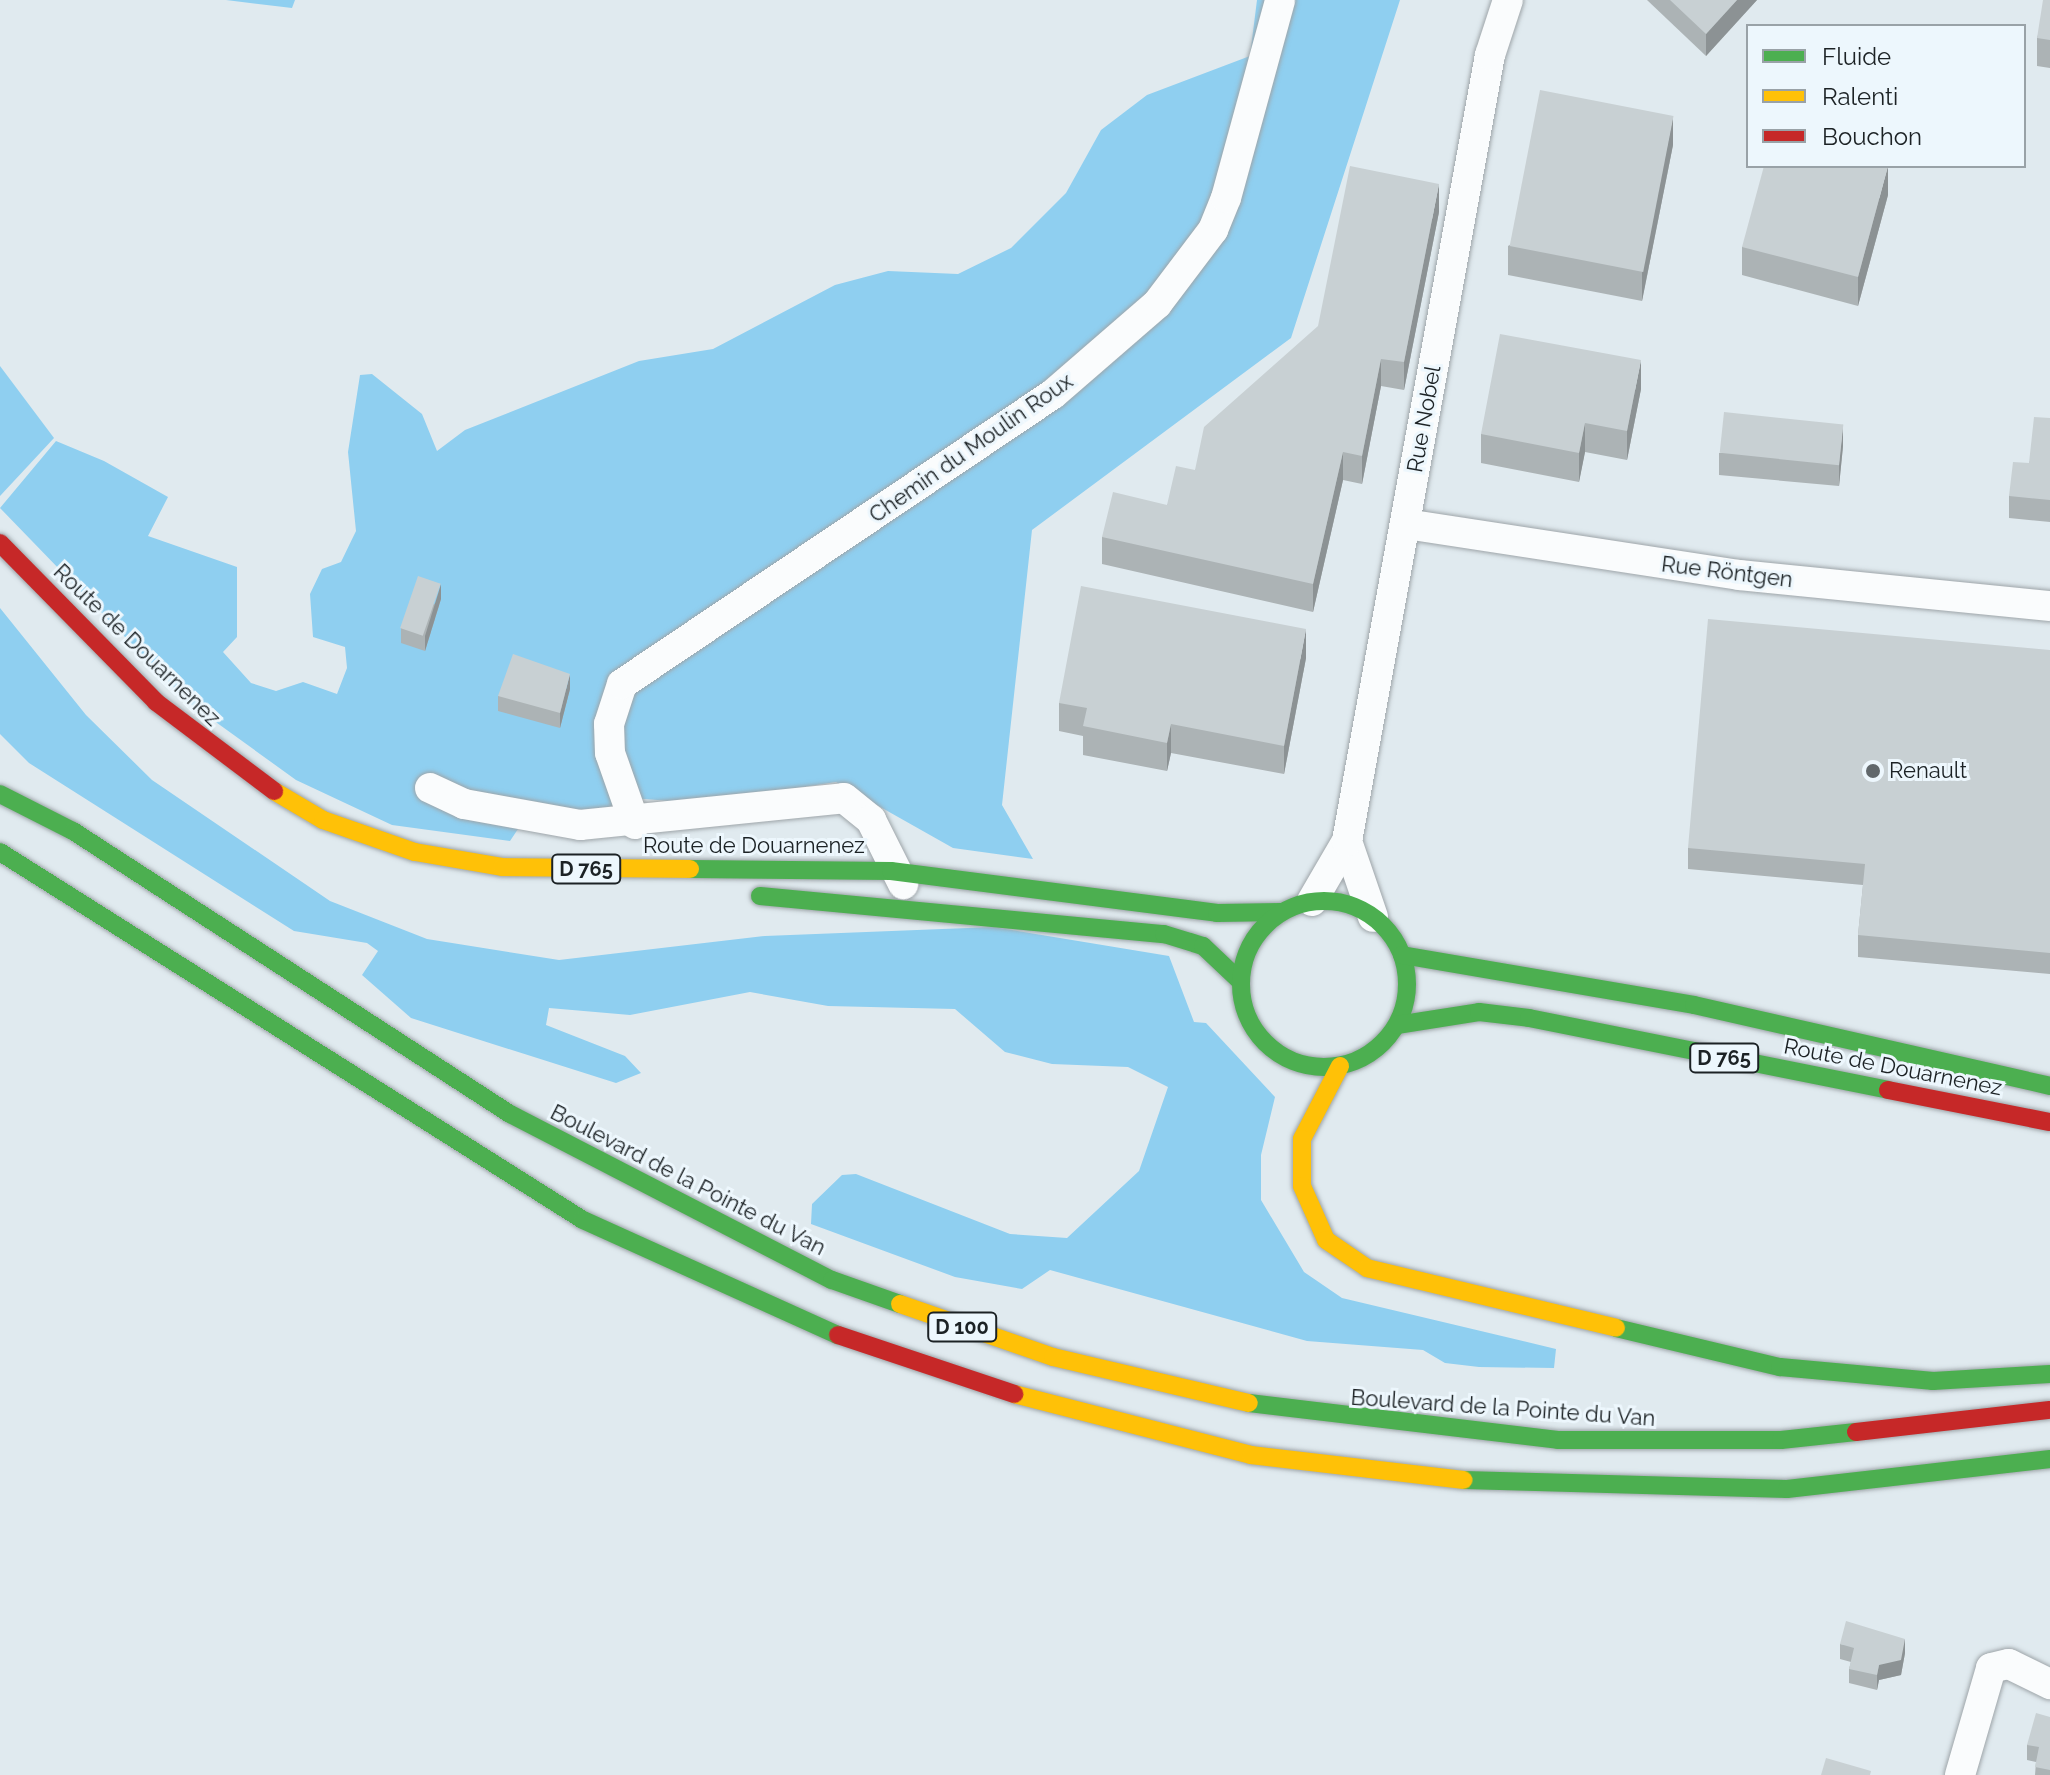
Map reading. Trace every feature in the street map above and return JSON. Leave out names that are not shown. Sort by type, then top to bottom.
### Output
[{"type":"main road","name":"Route de Douarnenez","points":[[0,543],[193,735],[285,799],[368,838],[502,867],[891,871],[1217,913],[1281,912]]},
{"type":"main road","name":"Boulevard de la Pointe du Van","points":[[0,794],[73,831],[510,1114],[624,1178],[832,1280],[1053,1357],[1275,1409],[1558,1440],[1781,1440],[2050,1410]]},
{"type":"main road","name":"D 100","points":[[0,852],[583,1220],[778,1313],[952,1378],[1251,1455],[1507,1486],[1787,1489],[2050,1459]]},
{"type":"main road","points":[[741,895],[1164,934],[1203,946],[1240,981]]},
{"type":"main road","points":[[1312,901],[1334,901],[1373,917],[1402,955],[1406,990],[1397,1025],[1373,1051],[1340,1066],[1315,1067],[1269,1048],[1243,1006],[1240,981],[1260,930],[1281,912],[1312,901]]},
{"type":"main road","name":"Route de Douarnenez","points":[[1402,955],[1464,971],[1694,1005],[2050,1086]]},
{"type":"main road","name":"Route de Douarnenez","points":[[1397,1025],[1479,1012],[1529,1018],[2050,1122]]},
{"type":"main road","points":[[1340,1066],[1302,1139],[1302,1186],[1326,1240],[1367,1268],[1780,1367],[1933,1381],[2050,1374]]},
{"type":"street","name":"Chemin du Moulin Roux","points":[[635,824],[610,753],[609,724],[622,684],[1053,394],[1157,304],[1213,230],[1226,198],[1280,0]]},
{"type":"street","name":"Rue Nobel","points":[[1312,901],[1347,841],[1490,55],[1508,0]]},
{"type":"street","name":"Rue Röntgen","points":[[1406,524],[1739,575],[2050,606]]},
{"type":"street","points":[[430,788],[464,804],[540,820],[635,824],[844,798],[878,832],[891,871],[925,910]]},
{"type":"street","name":"Rue Nobel","points":[[1347,841],[1373,917]]},
{"type":"street","points":[[1960,1775],[1991,1668],[2009,1664],[2050,1684]]},
{"type":"shaded area","points":[[226,0],[295,0],[292,8]]},
{"type":"shaded area","points":[[1257,0],[1400,0],[1291,338],[1032,530],[1002,805],[1033,859],[953,848],[836,782],[697,803],[631,798],[607,813],[530,811],[510,841],[392,825],[296,780],[188,702],[0,508],[56,441],[104,461],[168,497],[148,536],[237,567],[237,637],[223,652],[251,683],[276,691],[303,682],[337,694],[347,668],[345,647],[313,637],[310,594],[322,569],[341,562],[356,531],[348,452],[360,375],[372,374],[422,414],[437,451],[465,430],[639,361],[713,349],[835,285],[888,271],[958,274],[1011,248],[1066,193],[1101,130],[1147,95],[1250,56]]},
{"type":"shaded area","points":[[0,366],[54,438],[0,496]]},
{"type":"shaded area","points":[[0,608],[86,715],[152,780],[330,901],[427,939],[559,960],[765,936],[993,927],[1169,956],[1194,1022],[1206,1023],[1275,1097],[1261,1155],[1261,1200],[1304,1272],[1342,1298],[1556,1349],[1554,1368],[1479,1367],[1445,1363],[1423,1350],[1307,1341],[1050,1270],[1022,1289],[955,1277],[811,1224],[812,1204],[842,1175],[856,1174],[1010,1234],[1067,1238],[1139,1171],[1168,1087],[1128,1067],[1052,1064],[1005,1052],[955,1009],[828,1006],[750,992],[630,1015],[549,1008],[546,1025],[625,1056],[641,1073],[616,1083],[411,1018],[362,975],[378,951],[367,943],[294,931],[29,763],[0,734]]},
{"type":"building","points":[[1670,0],[1737,0],[1706,34]]},
{"type":"building","points":[[2043,0],[2050,0],[2050,40],[2037,38]]},
{"type":"building","points":[[1540,90],[1674,116],[1643,272],[1510,246]]},
{"type":"building","points":[[1350,166],[1439,184],[1404,362],[1381,359],[1362,456],[1343,452],[1313,584],[1102,537],[1113,492],[1167,505],[1176,466],[1195,470],[1204,427],[1318,326]]},
{"type":"building","points":[[1763,168],[1887,168],[1858,277],[1742,247]]},
{"type":"building","points":[[1500,334],[1641,360],[1627,431],[1585,423],[1579,453],[1481,434]]},
{"type":"building","points":[[1724,412],[1843,425],[1839,465],[1720,453]]},
{"type":"building","points":[[2034,417],[2050,418],[2050,500],[2009,496],[2013,462],[2029,463]]},
{"type":"building","points":[[418,576],[441,584],[423,636],[400,628]]},
{"type":"building","points":[[1081,586],[1306,629],[1284,746],[1171,724],[1167,743],[1083,726],[1087,708],[1059,703]]},
{"type":"building","name":"Renault","points":[[1708,619],[2050,650],[2050,953],[1858,935],[1865,864],[1688,848]]},
{"type":"building","points":[[513,654],[570,674],[560,713],[498,696]]},
{"type":"building","points":[[1846,1621],[1905,1639],[1901,1660],[1879,1665],[1877,1675],[1849,1669],[1854,1648],[1840,1644]]},
{"type":"building","points":[[2036,1713],[2050,1717],[2050,1770],[2035,1767],[2039,1747],[2027,1745]]},
{"type":"building","points":[[1826,1758],[1871,1771],[1870,1775],[1821,1775]]},
{"type":"traffic: fast","points":[[0,794],[73,831],[510,1114],[832,1280],[900,1304]]},
{"type":"traffic: fast","points":[[0,852],[583,1220],[838,1335]]},
{"type":"traffic: fast","points":[[690,869],[891,871],[1217,913],[1281,912]]},
{"type":"traffic: fast","points":[[760,896],[1164,934],[1203,946],[1240,981]]},
{"type":"traffic: fast","points":[[1324,901],[1356,907],[1383,925],[1401,952],[1407,984],[1401,1016],[1383,1043],[1356,1061],[1324,1067],[1292,1061],[1265,1043],[1247,1016],[1241,984],[1247,952],[1265,925],[1292,907],[1324,901]]},
{"type":"traffic: fast","points":[[1402,955],[1694,1005],[2050,1086]]},
{"type":"traffic: fast","points":[[1397,1025],[1479,1012],[1529,1018],[1888,1090]]},
{"type":"traffic: fast","points":[[1616,1328],[1780,1367],[1933,1381],[2050,1374]]},
{"type":"traffic: fast","points":[[1249,1403],[1558,1440],[1781,1440],[1856,1432]]},
{"type":"traffic: fast","points":[[1464,1480],[1787,1489],[2050,1459]]},
{"type":"traffic: slow","points":[[274,791],[323,820],[415,852],[502,867],[690,869]]},
{"type":"traffic: slow","points":[[1340,1066],[1302,1139],[1302,1186],[1326,1240],[1367,1268],[1616,1328]]},
{"type":"traffic: slow","points":[[900,1304],[1053,1357],[1249,1403]]},
{"type":"traffic: slow","points":[[1014,1394],[1251,1455],[1464,1480]]},
{"type":"traffic: jam","points":[[0,543],[156,702],[274,791]]},
{"type":"traffic: jam","points":[[1888,1090],[2050,1122]]},
{"type":"traffic: jam","points":[[838,1335],[1014,1394]]},
{"type":"traffic: jam","points":[[1856,1432],[2050,1410]]},
{"type":"place","name":"Renault","points":[[1873,771]]}]
